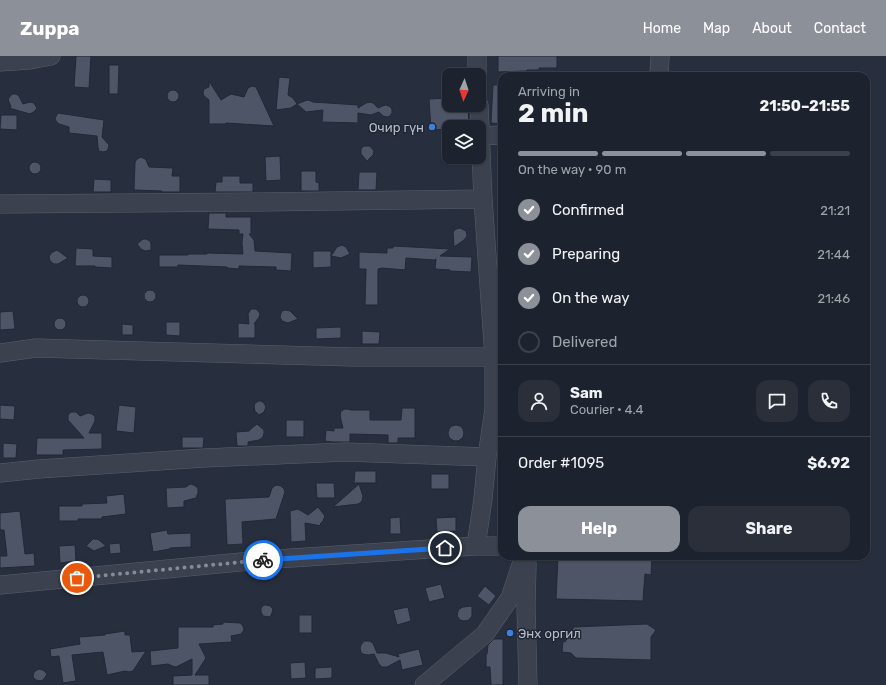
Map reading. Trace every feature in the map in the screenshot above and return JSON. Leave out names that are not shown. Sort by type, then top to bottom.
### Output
[{"type":"street","points":[[0,62],[30,60],[51,56]]},
{"type":"street","points":[[476,56],[477,68]]},
{"type":"street","points":[[659,72],[660,56]]},
{"type":"street","points":[[486,136],[498,136]]},
{"type":"street","points":[[476,546],[494,409],[494,255],[483,199],[481,164]]},
{"type":"street","points":[[0,204],[483,199]]},
{"type":"street","points":[[0,353],[36,348],[353,357],[494,357]]},
{"type":"street","points":[[0,473],[204,458],[346,452],[487,457]]},
{"type":"street","points":[[0,585],[260,560],[476,546],[498,546]]},
{"type":"street","points":[[424,685],[485,634],[510,598],[523,560]]},
{"type":"street","points":[[528,560],[526,607],[528,685]]},
{"type":"building","points":[[76,56],[91,56],[89,88],[74,87]]},
{"type":"building","points":[[498,56],[557,56],[557,68],[539,68],[539,70],[498,72]]},
{"type":"building","points":[[109,65],[119,65],[118,94],[109,94]]},
{"type":"building","points":[[279,77],[290,78],[288,95],[293,98],[297,104],[291,108],[276,110]]},
{"type":"building","points":[[209,81],[221,100],[231,94],[244,97],[248,88],[252,86],[256,87],[274,126],[226,123],[209,124],[209,100],[203,93],[204,89],[209,87]]},
{"type":"building","points":[[493,85],[498,85],[498,124],[491,123]]},
{"type":"building","points":[[171,90],[175,90],[179,96],[175,102],[171,102],[167,98],[167,94]]},
{"type":"building","points":[[12,94],[19,96],[23,104],[30,102],[34,103],[37,108],[30,114],[9,108],[11,107],[8,99]]},
{"type":"building","points":[[442,98],[442,112],[468,112],[469,120],[442,120],[442,129],[431,130],[429,99]]},
{"type":"building","points":[[307,100],[313,102],[358,105],[358,108],[370,102],[378,108],[385,105],[389,106],[392,109],[392,113],[387,117],[383,116],[379,112],[371,115],[358,113],[358,123],[322,122],[323,110],[306,112],[297,104]]},
{"type":"building","points":[[58,113],[104,120],[102,137],[109,145],[107,151],[99,151],[97,136],[69,133],[69,127],[59,124],[56,121],[55,118]]},
{"type":"building","points":[[1,115],[17,115],[17,130],[0,129]]},
{"type":"building","points":[[364,146],[370,146],[374,151],[373,155],[367,161],[361,154],[361,149]]},
{"type":"building","points":[[280,156],[281,180],[266,181],[265,157]]},
{"type":"building","points":[[141,157],[146,160],[149,167],[173,168],[172,176],[180,176],[180,192],[134,190],[135,162]]},
{"type":"building","points":[[33,162],[37,162],[41,168],[37,174],[33,174],[29,170],[29,166]]},
{"type":"building","points":[[301,171],[316,171],[316,182],[319,183],[319,191],[301,191]]},
{"type":"building","points":[[359,172],[377,172],[376,190],[358,190]]},
{"type":"building","points":[[222,176],[240,176],[240,183],[253,183],[253,192],[215,192],[216,182],[222,182]]},
{"type":"building","points":[[94,179],[111,180],[111,192],[93,192]]},
{"type":"building","points":[[209,213],[226,213],[226,217],[251,217],[251,234],[249,234],[254,240],[255,251],[292,253],[291,271],[276,270],[276,267],[239,266],[239,269],[227,267],[178,265],[178,267],[159,267],[159,255],[188,255],[207,253],[243,254],[243,234],[239,234],[239,230],[208,229]]},
{"type":"building","points":[[460,228],[466,231],[467,236],[454,247],[453,232]]},
{"type":"building","points":[[143,239],[150,241],[151,250],[145,251],[137,244]]},
{"type":"building","points":[[342,245],[346,247],[350,254],[341,258],[331,256],[337,247]]},
{"type":"building","points":[[393,246],[450,249],[440,256],[472,257],[471,272],[435,269],[436,259],[406,258],[405,270],[378,269],[378,305],[365,305],[366,269],[359,269],[359,252],[387,253],[387,248],[393,248]]},
{"type":"building","points":[[76,248],[93,249],[93,256],[112,257],[112,268],[75,266]]},
{"type":"building","points":[[57,250],[68,258],[58,264],[54,264],[50,261],[49,257],[51,253]]},
{"type":"building","points":[[313,251],[331,251],[331,267],[313,268]]},
{"type":"building","points":[[150,290],[154,292],[156,296],[154,300],[150,302],[146,300],[144,296],[146,292]]},
{"type":"building","points":[[83,295],[87,297],[89,301],[87,305],[83,307],[79,305],[77,301],[79,297]]},
{"type":"building","points":[[251,309],[256,309],[260,314],[254,324],[255,338],[238,338],[238,323],[249,324],[248,314]]},
{"type":"building","points":[[13,311],[15,329],[0,330],[0,312]]},
{"type":"building","points":[[282,311],[290,311],[298,319],[288,323],[282,321],[280,317],[281,313]]},
{"type":"building","points":[[58,318],[62,318],[66,324],[62,330],[58,330],[54,326],[54,322]]},
{"type":"building","points":[[166,322],[180,322],[180,336],[166,335]]},
{"type":"building","points":[[122,324],[133,325],[133,335],[122,335]]},
{"type":"building","points":[[341,327],[341,338],[316,339],[316,328]]},
{"type":"building","points":[[362,331],[380,332],[379,344],[362,344]]},
{"type":"building","points":[[259,401],[264,403],[266,407],[264,412],[259,415],[255,411],[254,407],[255,403]]},
{"type":"building","points":[[0,405],[15,406],[14,420],[0,419]]},
{"type":"building","points":[[119,405],[136,407],[134,433],[116,431]]},
{"type":"building","points":[[402,408],[415,408],[415,438],[398,438],[398,443],[388,443],[388,435],[350,434],[350,442],[325,441],[326,430],[334,431],[334,428],[343,428],[340,416],[341,411],[345,409],[370,410],[370,420],[401,420]]},
{"type":"building","points":[[71,412],[76,412],[80,416],[88,413],[95,416],[95,421],[89,433],[102,433],[102,449],[63,450],[63,455],[36,455],[37,438],[84,438],[68,420],[68,415]]},
{"type":"building","points":[[286,420],[304,420],[304,437],[286,437]]},
{"type":"building","points":[[257,424],[264,430],[263,437],[259,440],[248,442],[248,446],[237,446],[236,432],[249,431]]},
{"type":"building","points":[[456,425],[463,430],[464,433],[459,440],[456,441],[449,436],[448,433],[453,426]]},
{"type":"building","points":[[182,437],[204,437],[203,448],[182,448]]},
{"type":"building","points":[[3,443],[17,444],[16,458],[3,458]]},
{"type":"building","points":[[355,471],[376,471],[376,483],[354,483]]},
{"type":"building","points":[[431,474],[449,474],[449,489],[431,489]]},
{"type":"building","points":[[316,483],[334,483],[335,498],[317,498]]},
{"type":"building","points":[[190,484],[198,488],[196,498],[184,501],[184,507],[167,508],[166,488],[186,487]]},
{"type":"building","points":[[359,484],[363,496],[360,503],[333,507]]},
{"type":"building","points":[[276,485],[281,486],[285,492],[276,519],[242,522],[243,544],[227,545],[225,499],[269,497],[272,488]]},
{"type":"building","points":[[124,494],[126,514],[102,517],[102,519],[59,521],[59,506],[82,506],[82,504],[107,503],[106,496]]},
{"type":"building","points":[[318,507],[325,516],[320,524],[322,526],[305,523],[306,541],[291,542],[290,511],[298,509],[308,515]]},
{"type":"building","points":[[20,511],[25,554],[34,553],[35,566],[0,568],[0,556],[7,556],[4,530],[0,530],[0,513]]},
{"type":"building","points":[[400,517],[401,534],[390,534],[390,518]]},
{"type":"building","points":[[456,517],[456,531],[437,532],[436,518]]},
{"type":"building","points":[[167,530],[168,534],[191,533],[191,547],[170,548],[153,552],[150,533]]},
{"type":"building","points":[[93,539],[99,540],[106,546],[94,551],[86,546]]},
{"type":"building","points":[[120,543],[121,553],[110,554],[109,544]]},
{"type":"building","points":[[75,545],[76,561],[60,563],[59,546]]},
{"type":"building","points":[[558,560],[652,560],[651,575],[645,574],[643,601],[556,599]]},
{"type":"building","points":[[441,584],[445,598],[429,602],[425,588]]},
{"type":"building","points":[[485,586],[496,596],[489,605],[477,596]]},
{"type":"building","points":[[264,605],[270,606],[273,609],[270,617],[263,616],[261,612],[261,608]]},
{"type":"building","points":[[472,606],[472,616],[469,620],[460,620],[457,616],[459,609]]},
{"type":"building","points":[[408,607],[411,621],[397,625],[393,610]]},
{"type":"building","points":[[299,615],[312,615],[312,633],[299,633]]},
{"type":"building","points":[[223,622],[240,623],[244,630],[241,634],[231,636],[232,642],[199,644],[206,658],[195,675],[209,675],[209,685],[173,685],[173,676],[192,675],[192,659],[176,667],[168,664],[151,666],[150,651],[178,648],[178,627],[213,627],[213,625],[223,624]]},
{"type":"building","points":[[647,624],[656,630],[651,637],[651,660],[576,658],[571,653],[562,652],[563,641],[565,642],[574,627]]},
{"type":"building","points":[[125,631],[125,635],[130,635],[132,652],[146,651],[133,671],[125,671],[107,675],[103,652],[72,655],[76,681],[63,683],[59,656],[51,657],[50,649],[80,644],[79,637],[105,635]]},
{"type":"building","points":[[494,639],[503,639],[503,685],[491,685],[490,667],[486,667],[488,645]]},
{"type":"building","points":[[364,641],[373,643],[377,653],[386,653],[399,657],[398,654],[419,649],[423,665],[402,670],[400,660],[387,667],[382,667],[374,654],[368,655],[361,652],[360,648]]},
{"type":"building","points":[[305,662],[306,678],[291,679],[290,663]]},
{"type":"building","points":[[332,667],[332,678],[315,679],[315,668]]},
{"type":"building","points":[[39,669],[43,670],[47,674],[41,681],[36,680],[33,677],[34,672]]},
{"type":"way so far","points":[[77,578],[263,560]]},
{"type":"place","name":"Очир гүн","points":[[432,127]]},
{"type":"place","name":"Энх оргил","points":[[510,633]]},
{"type":"route","points":[[263,560],[445,548]]}]
